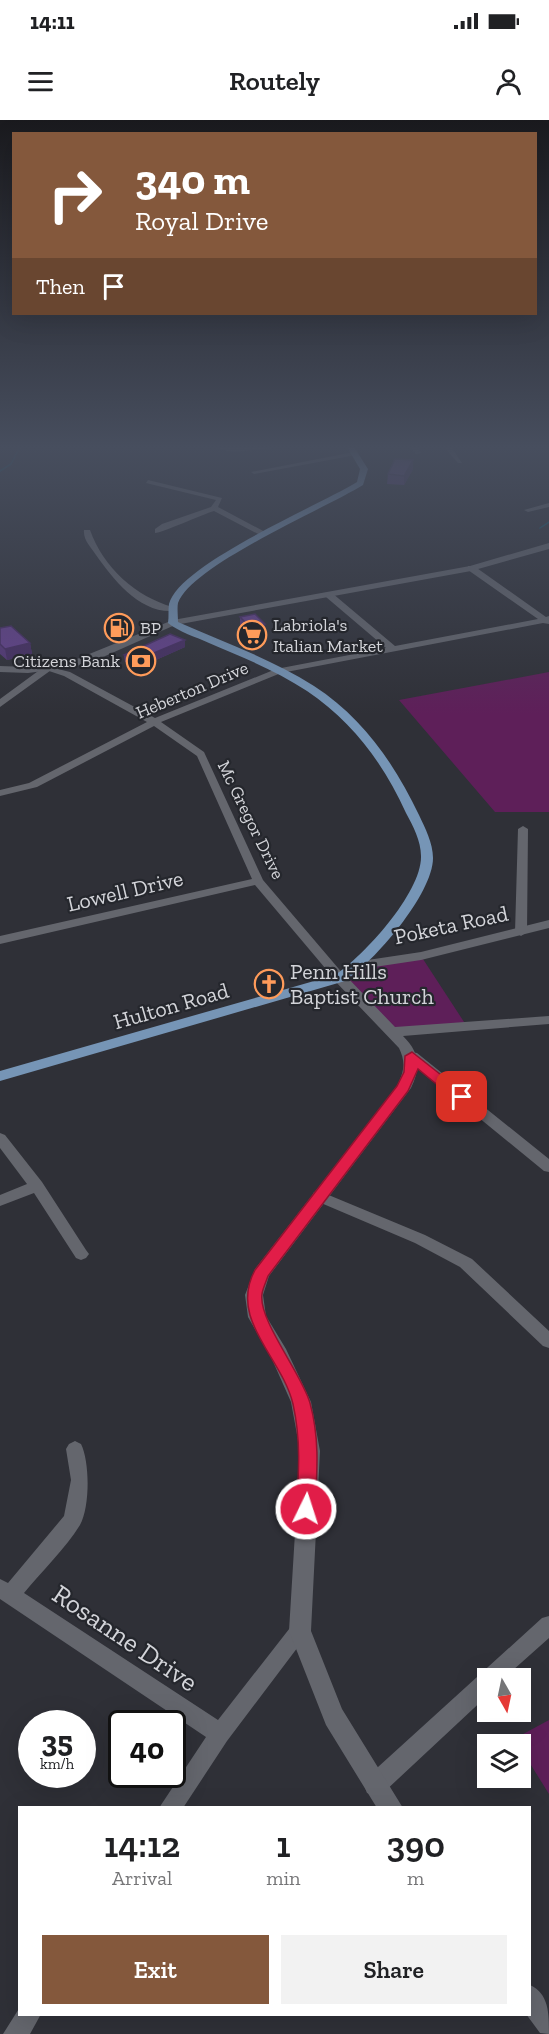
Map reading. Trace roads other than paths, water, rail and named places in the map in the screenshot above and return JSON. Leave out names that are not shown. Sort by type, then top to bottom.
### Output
[{"type":"main road","points":[[173,623],[170,609],[177,594],[187,584],[258,536]]},
{"type":"main road","name":"Hulton Road","points":[[0,1076],[340,978],[361,964],[378,947],[423,879],[429,862],[429,851],[399,784],[379,749],[342,709],[312,688],[279,671],[173,623]]},
{"type":"street","points":[[88,536],[122,586],[149,604],[170,609]]},
{"type":"street","points":[[0,669],[49,668],[100,655],[173,623],[471,568],[549,546]]},
{"type":"street","points":[[471,568],[548,620]]},
{"type":"street","points":[[328,595],[393,649]]},
{"type":"street","name":"Heberton Drive","points":[[0,793],[33,785],[154,722],[279,671],[548,620]]},
{"type":"street","points":[[0,704],[49,668]]},
{"type":"street","name":"Mc Gregor Drive","points":[[49,668],[67,674],[154,722],[201,754],[258,881],[340,978]]},
{"type":"street","points":[[521,932],[523,829]]},
{"type":"street","name":"Lowell Drive","points":[[0,940],[258,881]]},
{"type":"street","name":"Poketa Road","points":[[361,964],[421,956],[549,924]]},
{"type":"street","points":[[340,978],[412,1056],[549,1167]]},
{"type":"street","points":[[392,1032],[549,1020]]},
{"type":"street","points":[[390,1806],[334,1718],[300,1631],[310,1451],[301,1402],[279,1354],[257,1317],[254,1295],[261,1274],[403,1088],[411,1072],[412,1056]]},
{"type":"street","points":[[0,1138],[37,1186],[81,1254]]},
{"type":"street","points":[[0,1201],[37,1186]]},
{"type":"street","points":[[319,1196],[420,1239],[466,1263],[549,1341]]},
{"type":"street","points":[[6,1591],[73,1519],[80,1480],[75,1449]]},
{"type":"street","name":"Rosanne Drive","points":[[6,1591],[220,1734]]},
{"type":"street","points":[[502,1668],[549,1625]]},
{"type":"street","points":[[171,1806],[220,1734],[300,1631]]},
{"type":"street","points":[[375,1785],[477,1691]]},
{"type":"street","points":[[531,1999],[549,2024]]},
{"type":"street","points":[[15,2034],[27,2016]]},
{"type":"place","name":"BP","points":[[119,628]]},
{"type":"place","name":"Labriola's Italian Market","points":[[252,635]]},
{"type":"place","name":"Citizens Bank","points":[[141,661]]},
{"type":"place","name":"Penn Hills Baptist Church","points":[[269,984]]}]
